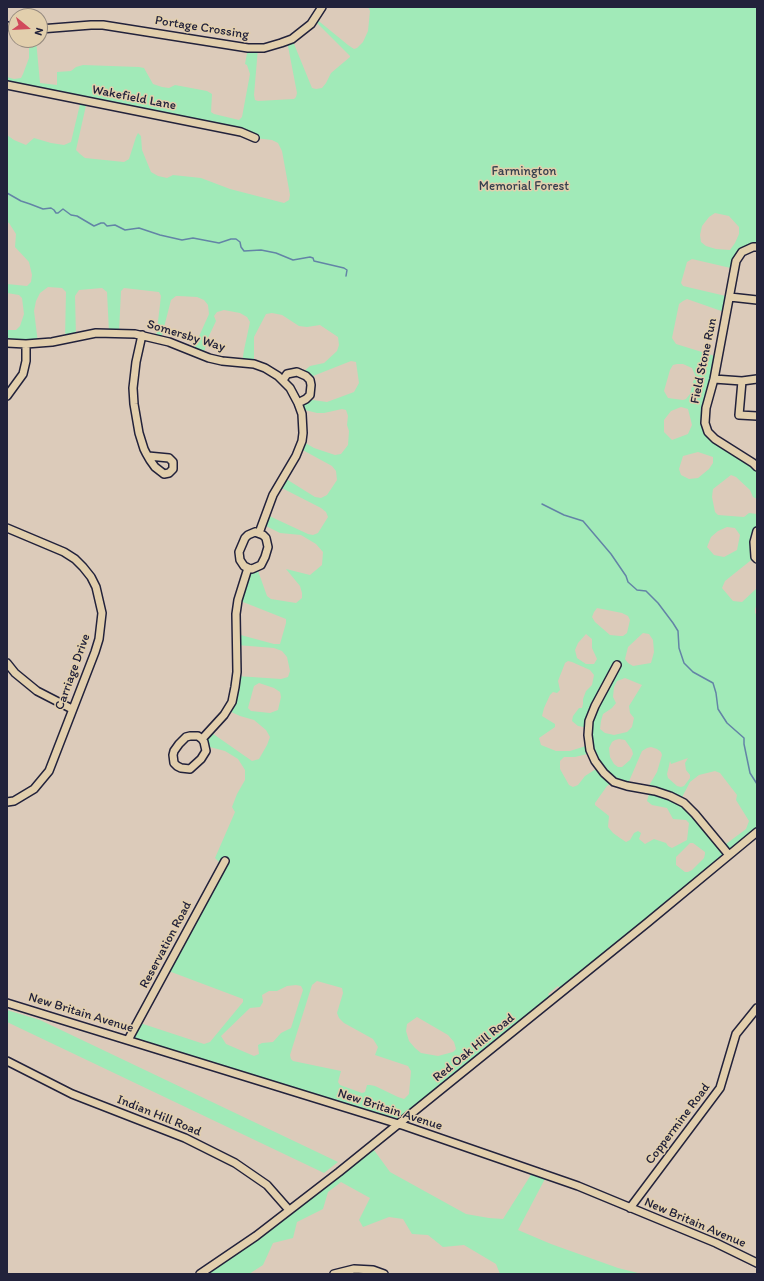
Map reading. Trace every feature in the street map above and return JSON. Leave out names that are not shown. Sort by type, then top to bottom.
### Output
[{"type":"street","name":"Portage Crossing","points":[[48,28],[103,25],[248,48],[264,48],[292,39],[311,24],[322,7]]},
{"type":"street","name":"Wakefield Lane","points":[[7,85],[241,132],[255,138]]},
{"type":"street","name":"Field Stone Run","points":[[757,247],[753,247],[742,252],[736,261],[714,379],[706,408],[705,422],[708,432],[715,439],[757,467]]},
{"type":"street","points":[[730,297],[757,300]]},
{"type":"street","name":"Somersby Way","points":[[7,342],[26,344],[52,342],[96,333],[119,332],[142,335],[169,342],[209,358],[222,361],[248,363],[274,373],[283,380],[293,393],[298,403],[302,414],[302,441],[292,463],[273,495],[259,533]]},
{"type":"street","points":[[142,335],[134,375],[134,404],[139,433],[148,456]]},
{"type":"street","points":[[7,396],[23,374],[26,360],[26,344]]},
{"type":"street","points":[[283,380],[287,374],[297,372],[302,373],[310,380],[310,395],[298,403]]},
{"type":"street","points":[[714,379],[742,381],[757,379]]},
{"type":"street","points":[[742,381],[739,415],[757,416]]},
{"type":"street","name":"Carriage Drive","points":[[7,528],[64,552],[84,567],[96,588],[102,613],[99,639],[49,771],[34,789],[14,801],[7,802]]},
{"type":"street","points":[[757,531],[754,542],[755,557],[757,559]]},
{"type":"street","points":[[255,532],[259,533],[266,538],[268,543],[267,552],[261,565],[257,568],[248,568],[244,566],[240,560],[239,556],[241,547],[248,535],[255,532]]},
{"type":"street","points":[[202,739],[224,715],[232,702],[236,687],[237,672],[236,614],[238,600],[248,568]]},
{"type":"street","points":[[7,663],[14,673],[37,691],[72,709]]},
{"type":"street","points":[[617,665],[595,706],[589,721],[588,735],[590,750],[594,761],[614,782],[655,791],[684,803],[729,855]]},
{"type":"street","points":[[194,735],[202,739],[206,746],[204,755],[201,759],[190,768],[185,769],[177,766],[173,759],[173,755],[179,744],[186,737],[194,735]]},
{"type":"street","name":"Red Oak Hill Road","points":[[200,1274],[251,1240],[290,1210],[647,923],[757,832]]},
{"type":"street","name":"Reservation Road","points":[[128,1040],[225,861]]},
{"type":"street","name":"New Britain Avenue","points":[[7,1003],[398,1124],[578,1186],[716,1244],[757,1263]]},
{"type":"street","name":"Coppermine Road","points":[[630,1208],[720,1088],[736,1034],[757,1008]]},
{"type":"street","name":"Indian Hill Road","points":[[7,1061],[72,1094],[185,1138],[235,1163],[267,1185],[290,1210]]},
{"type":"street","points":[[334,1274],[354,1269],[373,1270],[384,1274]]},
{"type":"green space","name":"Farmington Memorial Forest","points":[[368,7],[757,7],[757,247],[742,252],[735,269],[692,259],[687,262],[681,283],[683,286],[730,297],[727,313],[687,299],[679,304],[672,338],[676,344],[718,357],[706,408],[708,432],[757,467],[757,499],[753,497],[750,490],[736,477],[731,475],[713,489],[712,497],[715,512],[718,515],[744,517],[749,513],[757,514],[755,557],[725,581],[722,588],[733,601],[742,602],[757,588],[757,604],[755,613],[757,615],[757,832],[563,991],[558,986],[548,994],[553,999],[398,1124],[128,1040],[137,1022],[204,1044],[210,1042],[243,1002],[243,999],[166,970],[222,865],[215,858],[235,812],[232,807],[237,794],[245,780],[245,770],[238,759],[225,751],[206,746],[204,742],[209,731],[252,761],[259,759],[267,745],[270,737],[266,730],[254,720],[227,710],[237,676],[281,679],[288,677],[290,671],[287,657],[282,651],[274,648],[237,645],[237,634],[274,644],[280,644],[286,619],[238,600],[248,568],[257,568],[267,596],[271,599],[296,603],[302,598],[300,586],[286,569],[310,575],[322,565],[323,552],[316,544],[301,535],[280,533],[262,524],[265,514],[313,535],[318,533],[328,517],[326,512],[321,508],[278,486],[283,477],[315,497],[321,498],[327,495],[337,480],[336,471],[332,466],[299,448],[302,441],[314,448],[335,455],[341,454],[348,445],[349,431],[346,410],[342,409],[317,413],[301,409],[298,403],[306,399],[327,402],[354,392],[359,383],[356,362],[351,361],[308,378],[302,373],[310,366],[324,363],[337,351],[339,345],[338,337],[320,325],[307,327],[299,326],[282,315],[272,313],[266,314],[254,337],[254,364],[242,363],[250,322],[247,317],[240,313],[224,310],[217,312],[214,316],[216,321],[208,338],[203,356],[192,352],[209,314],[208,305],[204,300],[197,297],[176,296],[171,300],[161,339],[156,338],[161,296],[159,292],[124,288],[121,291],[119,332],[109,332],[107,292],[102,288],[79,290],[75,296],[76,337],[65,339],[66,292],[62,288],[48,287],[40,293],[36,301],[34,311],[38,343],[7,343],[7,330],[16,330],[20,326],[24,314],[22,298],[19,295],[7,293],[7,284],[27,286],[31,282],[32,275],[29,262],[15,247],[16,234],[7,222],[7,135],[26,145],[34,138],[64,145],[71,142],[81,100],[7,85],[7,77],[14,79],[21,78],[29,58],[29,48],[37,48],[40,83],[57,85],[57,72],[71,71],[76,67],[83,65],[139,67],[144,68],[153,84],[169,88],[175,85],[207,91],[212,94],[211,112],[239,120],[242,117],[250,74],[247,65],[245,64],[248,48],[258,48],[254,95],[255,100],[294,99],[297,93],[287,41],[292,39],[312,88],[316,89],[322,88],[331,73],[350,56],[314,20],[315,18],[354,49],[363,42],[368,31],[370,11]],"holes":[[[87,101],[255,138],[272,140],[278,143],[282,151],[290,195],[289,200],[284,203],[230,189],[201,178],[173,175],[167,178],[158,176],[151,172],[142,150],[141,136],[138,133],[129,159],[124,162],[85,158],[76,150]],[[715,213],[729,216],[739,227],[739,234],[730,250],[716,249],[706,246],[701,242],[700,235],[702,226],[709,217]],[[677,364],[683,364],[692,368],[695,375],[690,394],[686,399],[668,398],[664,391],[673,365]],[[681,407],[688,409],[692,425],[688,434],[672,440],[664,432],[664,420],[671,411]],[[698,452],[713,457],[713,463],[709,469],[698,478],[689,479],[681,475],[679,469],[683,456]],[[727,527],[735,528],[740,535],[737,550],[724,557],[714,555],[707,547],[711,537],[718,531]],[[597,608],[622,613],[628,616],[630,620],[627,633],[623,636],[610,635],[595,622],[592,617]],[[643,633],[649,634],[653,640],[654,652],[651,663],[633,666],[625,659],[628,647]],[[586,634],[592,639],[592,648],[597,659],[594,664],[586,664],[577,658],[575,650],[578,643]],[[568,661],[590,670],[594,675],[592,685],[586,691],[583,699],[582,708],[579,708],[573,716],[572,721],[578,726],[589,728],[589,745],[570,751],[556,751],[541,745],[539,738],[555,727],[555,724],[542,716],[544,708],[550,695],[553,692],[557,693],[560,690],[558,681],[565,663]],[[625,678],[642,685],[629,706],[630,713],[634,718],[632,727],[627,732],[614,735],[605,733],[600,729],[603,714],[612,708],[616,703],[613,697],[614,687],[617,681]],[[259,683],[274,688],[280,692],[281,697],[278,710],[270,713],[251,711],[248,708],[254,686]],[[619,739],[625,740],[632,750],[633,754],[630,760],[622,767],[618,767],[614,764],[610,757],[609,748],[612,742]],[[651,747],[657,749],[662,755],[657,772],[647,789],[650,790],[647,801],[652,805],[667,808],[673,819],[686,820],[689,823],[687,840],[672,848],[666,843],[654,839],[645,844],[639,839],[641,833],[638,831],[634,833],[630,840],[626,842],[613,833],[608,827],[609,816],[595,805],[607,786],[614,782],[627,786],[642,751]],[[591,753],[599,767],[585,776],[578,785],[573,787],[569,785],[560,769],[560,761],[564,757],[575,757]],[[688,758],[685,763],[686,770],[690,775],[690,778],[684,786],[677,786],[668,778],[667,774],[670,761],[671,764]],[[715,771],[720,773],[737,795],[736,800],[749,821],[746,829],[722,847],[680,801],[690,782],[699,775]],[[690,843],[693,843],[705,852],[704,858],[692,870],[685,872],[676,865],[676,857]],[[317,981],[342,988],[343,993],[337,1013],[339,1018],[344,1023],[373,1039],[378,1047],[375,1055],[408,1066],[411,1071],[409,1094],[404,1099],[370,1085],[367,1085],[365,1092],[362,1093],[340,1085],[338,1082],[341,1071],[293,1061],[290,1055],[312,985]],[[287,986],[301,986],[303,990],[291,1028],[281,1033],[273,1042],[258,1045],[259,1054],[254,1056],[226,1044],[221,1036],[250,1008],[260,1007],[263,1002],[262,995],[269,991],[277,991]],[[417,1017],[448,1035],[454,1042],[456,1049],[453,1052],[438,1056],[421,1053],[409,1041],[406,1031],[407,1024]]]},
{"type":"green space","points":[[7,1010],[40,1020],[338,1162],[324,1173],[7,1022]]},
{"type":"green space","points":[[371,1146],[390,1172],[466,1214],[489,1218],[503,1219],[534,1170],[547,1175],[518,1230],[551,1244],[618,1268],[642,1274],[500,1274],[496,1264],[464,1245],[443,1247],[428,1235],[412,1234],[403,1219],[389,1217],[363,1227],[359,1220],[370,1198],[341,1182],[328,1192],[323,1209],[297,1222],[293,1238],[273,1243],[263,1265],[249,1274],[200,1274]]},
{"type":"waterway","points":[[7,193],[21,201],[43,209],[51,208],[56,213],[63,209],[71,215],[77,216],[94,226],[104,223],[107,226],[115,225],[125,230],[139,228],[182,240],[193,238],[219,243],[236,239],[240,242],[244,251],[261,250],[276,253],[293,260],[310,257],[313,258],[314,261],[344,268],[347,270],[346,276]]},
{"type":"waterway","points":[[542,504],[564,515],[583,521],[611,554],[626,576],[628,582],[637,590],[646,591],[658,603],[678,631],[679,648],[684,663],[693,672],[713,683],[718,709],[727,723],[744,738],[750,773],[757,784]]}]
